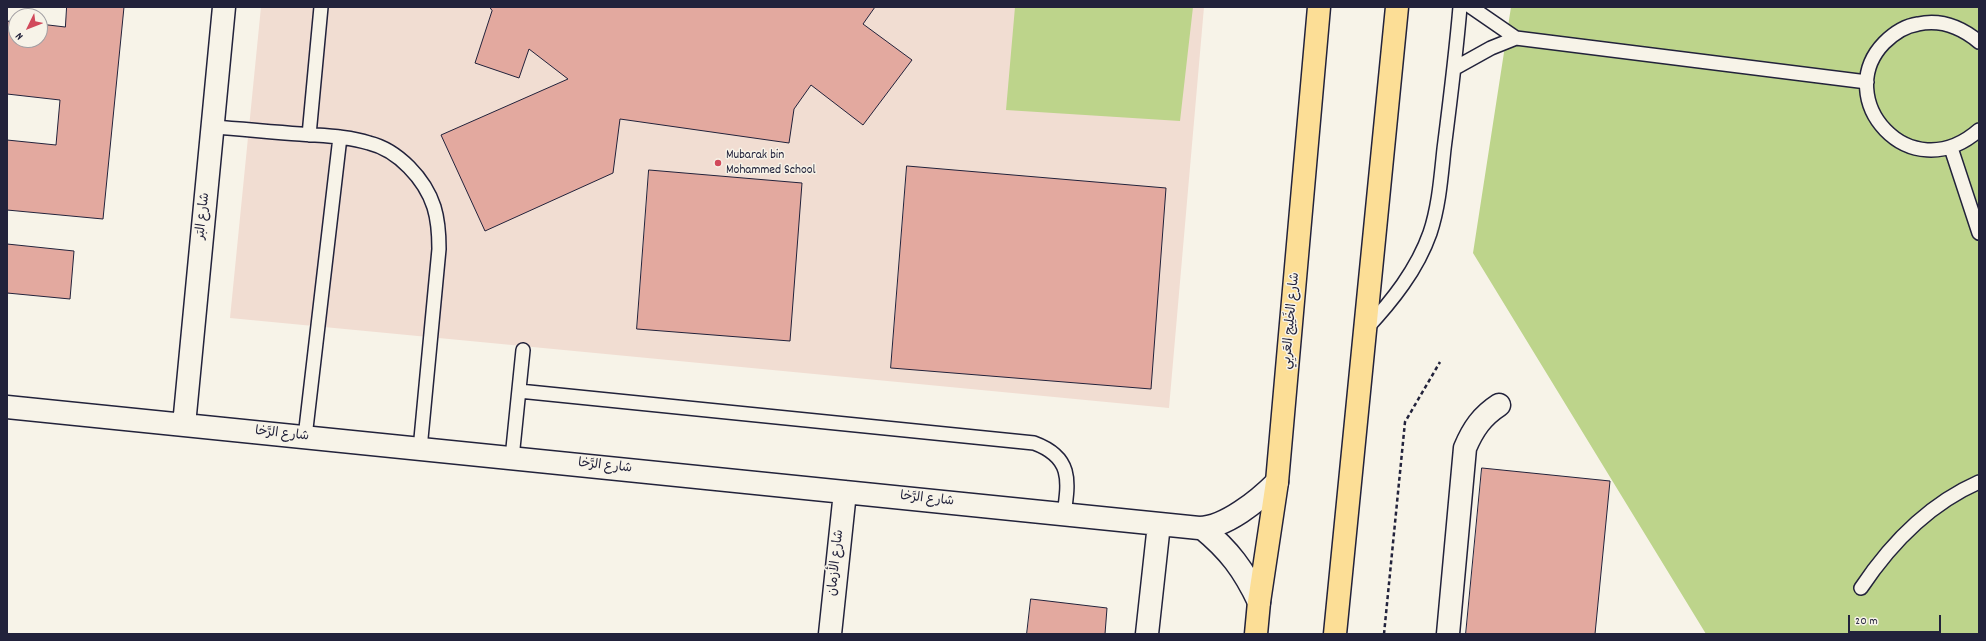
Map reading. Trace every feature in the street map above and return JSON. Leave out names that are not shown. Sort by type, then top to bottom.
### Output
[{"type":"highway","name":"شارع الخَلِيج العَربِي","points":[[1256,634],[1259,602],[1277,482],[1319,7]]},
{"type":"highway","points":[[1335,634],[1398,7]]},
{"type":"street","name":"شارع البَر","points":[[184,425],[224,7]]},
{"type":"street","points":[[1448,634],[1464,448],[1471,432],[1479,422],[1488,412],[1499,405]]},
{"type":"street","name":"شارع الرَّخا","points":[[7,407],[1202,528],[1235,515],[1265,494],[1277,482]]},
{"type":"street","name":"شارع الأزمان","points":[[830,634],[844,492]]},
{"type":"street","points":[[1147,634],[1159,524]]},
{"type":"street","points":[[1202,528],[1221,543],[1236,561],[1249,581],[1259,602]]},
{"type":"lane","points":[[310,135],[321,7]]},
{"type":"lane","points":[[1365,331],[1403,284],[1419,258],[1429,234],[1436,210],[1455,68],[1460,7]]},
{"type":"lane","points":[[1471,7],[1516,38],[1867,82]]},
{"type":"lane","points":[[1979,42],[1964,30],[1947,23],[1928,22],[1909,25],[1893,34],[1880,48],[1871,64],[1867,82],[1868,100],[1875,116],[1885,130],[1899,142],[1915,149],[1933,151],[1951,148],[1967,140],[1979,130]]},
{"type":"lane","points":[[1455,68],[1491,48],[1516,38]]},
{"type":"lane","points":[[213,127],[340,137],[371,143],[386,150],[401,160],[426,188],[434,207],[439,230],[439,249],[420,449]]},
{"type":"lane","points":[[305,437],[340,137]]},
{"type":"lane","points":[[1951,148],[1979,233]]},
{"type":"lane","points":[[512,458],[523,350]]},
{"type":"lane","points":[[519,391],[1034,443],[1046,447],[1056,455],[1064,465],[1068,489],[1064,514]]},
{"type":"lane","points":[[1861,588],[1878,563],[1897,540],[1919,519],[1943,501],[1979,482]]},
{"type":"path","points":[[1384,634],[1405,422],[1440,362]]},
{"type":"shaded area","name":"Mubarak bin Mohammed School","points":[[261,7],[1204,7],[1169,408],[230,318]]},
{"type":"green space","points":[[1015,7],[1193,7],[1180,121],[1006,110]]},
{"type":"green space","points":[[1511,7],[1979,7],[1979,634],[1706,634],[1473,253]]},
{"type":"building","points":[[67,7],[124,7],[103,219],[7,210],[7,140],[56,145],[60,100],[7,94],[7,21],[8,48],[48,48],[48,25],[65,27]]},
{"type":"building","points":[[490,7],[875,7],[863,24],[912,60],[863,125],[811,85],[794,109],[789,143],[620,119],[613,173],[485,231],[441,135],[568,79],[529,49],[519,78],[475,63],[492,11]]},
{"type":"building","points":[[907,166],[1166,188],[1151,389],[891,368]]},
{"type":"building","points":[[649,170],[802,183],[790,341],[637,329]]},
{"type":"building","points":[[7,244],[74,251],[70,299],[7,293]]},
{"type":"building","points":[[1482,468],[1610,481],[1595,634],[1466,634]]},
{"type":"building","points":[[1031,599],[1107,608],[1105,634],[1027,634]]},
{"type":"place","name":"Mubarak bin Mohammed School","points":[[718,163]]}]
